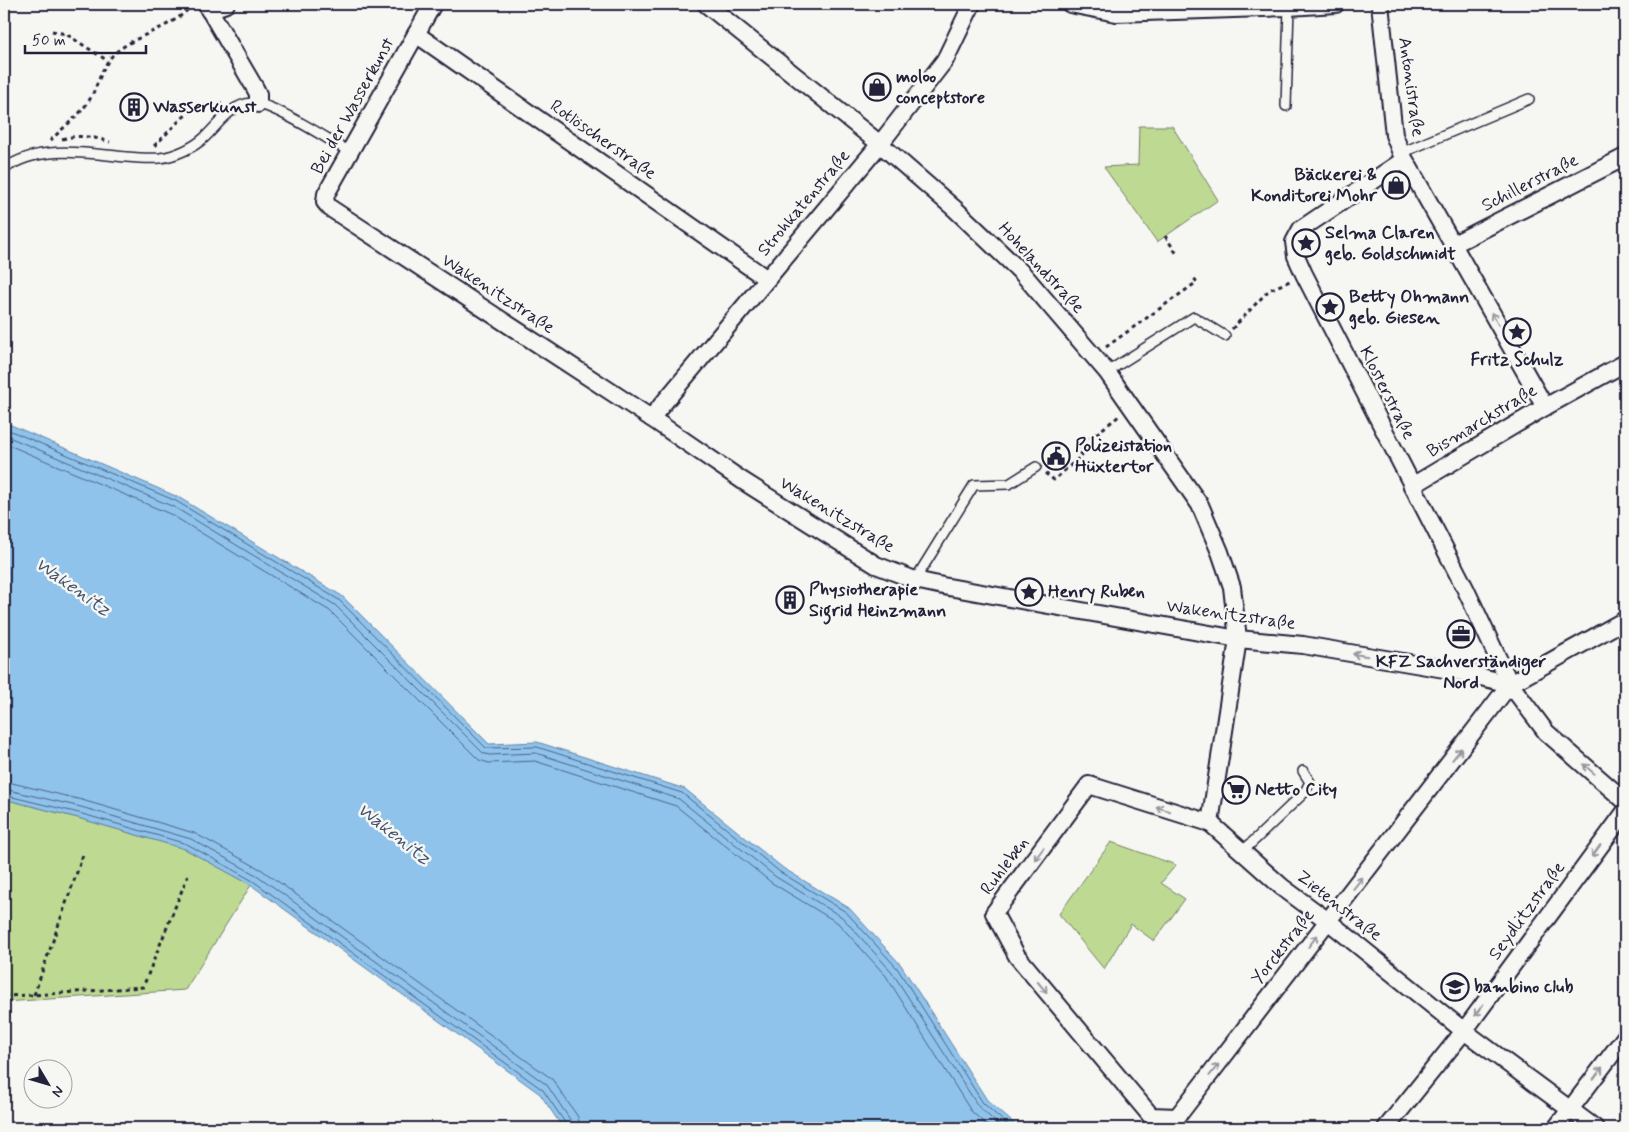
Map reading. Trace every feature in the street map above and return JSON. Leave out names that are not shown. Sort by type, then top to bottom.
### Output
[{"type":"street","points":[[226,4],[208,7],[258,94],[250,104]]},
{"type":"street","name":"Bei der Wasserkunst","points":[[325,202],[326,194],[433,4]]},
{"type":"street","name":"Hohelandstraße","points":[[706,4],[880,144],[955,208],[1023,274],[1094,356],[1200,505],[1220,552],[1232,587],[1238,639]]},
{"type":"street","name":"Strohkatenstraße","points":[[651,418],[880,144],[945,60],[972,4]]},
{"type":"street","points":[[1070,4],[1116,13],[1336,4]]},
{"type":"street","name":"Antonistraße","points":[[1380,4],[1394,135],[1402,156],[1545,407]]},
{"type":"street","name":"Rotlöscherstraße","points":[[416,34],[767,279]]},
{"type":"street","name":"Klosterstraße","points":[[1402,156],[1301,229],[1294,242],[1296,256],[1465,588],[1510,684]]},
{"type":"street","name":"Schillerstraße","points":[[1452,245],[1625,157]]},
{"type":"street","name":"Wakenitzstraße","points":[[325,202],[330,208],[651,418],[743,481],[876,565],[914,580],[1238,639],[1304,645],[1456,671],[1510,684]]},
{"type":"street","name":"Bismarckstraße","points":[[1412,486],[1545,407],[1625,363]]},
{"type":"street","points":[[1625,620],[1510,684],[1546,732],[1625,801]]},
{"type":"street","points":[[1210,823],[1238,639]]},
{"type":"street","name":"Yorckstraße","points":[[1151,1116],[1178,1117],[1510,684]]},
{"type":"street","name":"Ruhleben","points":[[1151,1116],[1017,956],[994,913],[1089,785],[1210,823]]},
{"type":"street","name":"Seydlitzstraße","points":[[1386,1128],[1464,1031],[1625,812]]},
{"type":"street","name":"Zietenstraße","points":[[1210,823],[1282,887],[1328,921],[1464,1031],[1595,1128]]},
{"type":"street","points":[[1556,1128],[1625,1037]]},
{"type":"lane","points":[[1286,106],[1289,7]]},
{"type":"lane","points":[[1402,156],[1529,98]]},
{"type":"lane","points":[[4,168],[28,156],[49,153],[70,152],[159,158],[180,153],[203,140],[233,110],[250,104],[272,108],[350,152]]},
{"type":"lane","points":[[1107,372],[1194,317],[1225,336]]},
{"type":"lane","points":[[914,580],[974,485],[1009,484],[1036,467]]},
{"type":"lane","points":[[1242,852],[1305,792],[1310,782],[1304,771]]},
{"type":"path","points":[[49,143],[72,121],[89,100],[108,61],[114,54],[135,39],[183,16],[194,4]]},
{"type":"path","points":[[52,31],[66,34],[108,61]]},
{"type":"path","points":[[146,148],[154,146],[183,116],[198,107],[218,104],[250,104]]},
{"type":"path","points":[[93,136],[117,145]]},
{"type":"path","points":[[1165,236],[1177,254]]},
{"type":"path","points":[[1225,336],[1269,290],[1304,274]]},
{"type":"path","points":[[1094,356],[1197,282],[1193,277]]},
{"type":"path","points":[[1036,467],[1054,480],[1082,455],[1078,448],[1132,407]]},
{"type":"path","points":[[34,995],[84,852]]},
{"type":"path","points":[[4,996],[143,987],[188,874]]},
{"type":"green space","points":[[1139,126],[1172,126],[1218,200],[1157,242],[1104,167],[1138,165]]},
{"type":"green space","points":[[4,799],[185,849],[251,885],[185,990],[4,1002]]},
{"type":"green space","points":[[1111,842],[1176,865],[1161,883],[1185,899],[1154,941],[1131,924],[1104,969],[1059,914]]},
{"type":"water","name":"Wakenitz","points":[[4,422],[178,497],[342,596],[489,744],[537,742],[685,789],[783,868],[849,908],[901,965],[987,1100],[1019,1128],[563,1128],[540,1094],[251,885],[185,849],[4,799]]},
{"type":"place","name":"moloo conceptstore","points":[[877,87]]},
{"type":"place","name":"Wasserkunst","points":[[134,107]]},
{"type":"place","name":"Bäckerei & Konditorei Mohr","points":[[1396,185]]},
{"type":"place","name":"Selma Claren geb. Goldschmidt","points":[[1306,243]]},
{"type":"place","name":"Betty Ohmann geb. Giesen","points":[[1330,307]]},
{"type":"place","name":"Fritz Schulz","points":[[1517,332]]},
{"type":"place","name":"Polizeistation Hüxtertor","points":[[1056,456]]},
{"type":"place","name":"Henry Ruben","points":[[1029,592]]},
{"type":"place","name":"Physiotherapie Sigrid Heinzmann","points":[[790,600]]},
{"type":"place","name":"KFZ Sachverständiger Nord","points":[[1461,634]]},
{"type":"place","name":"Netto City","points":[[1236,790]]},
{"type":"place","name":"bambino club","points":[[1455,987]]}]
